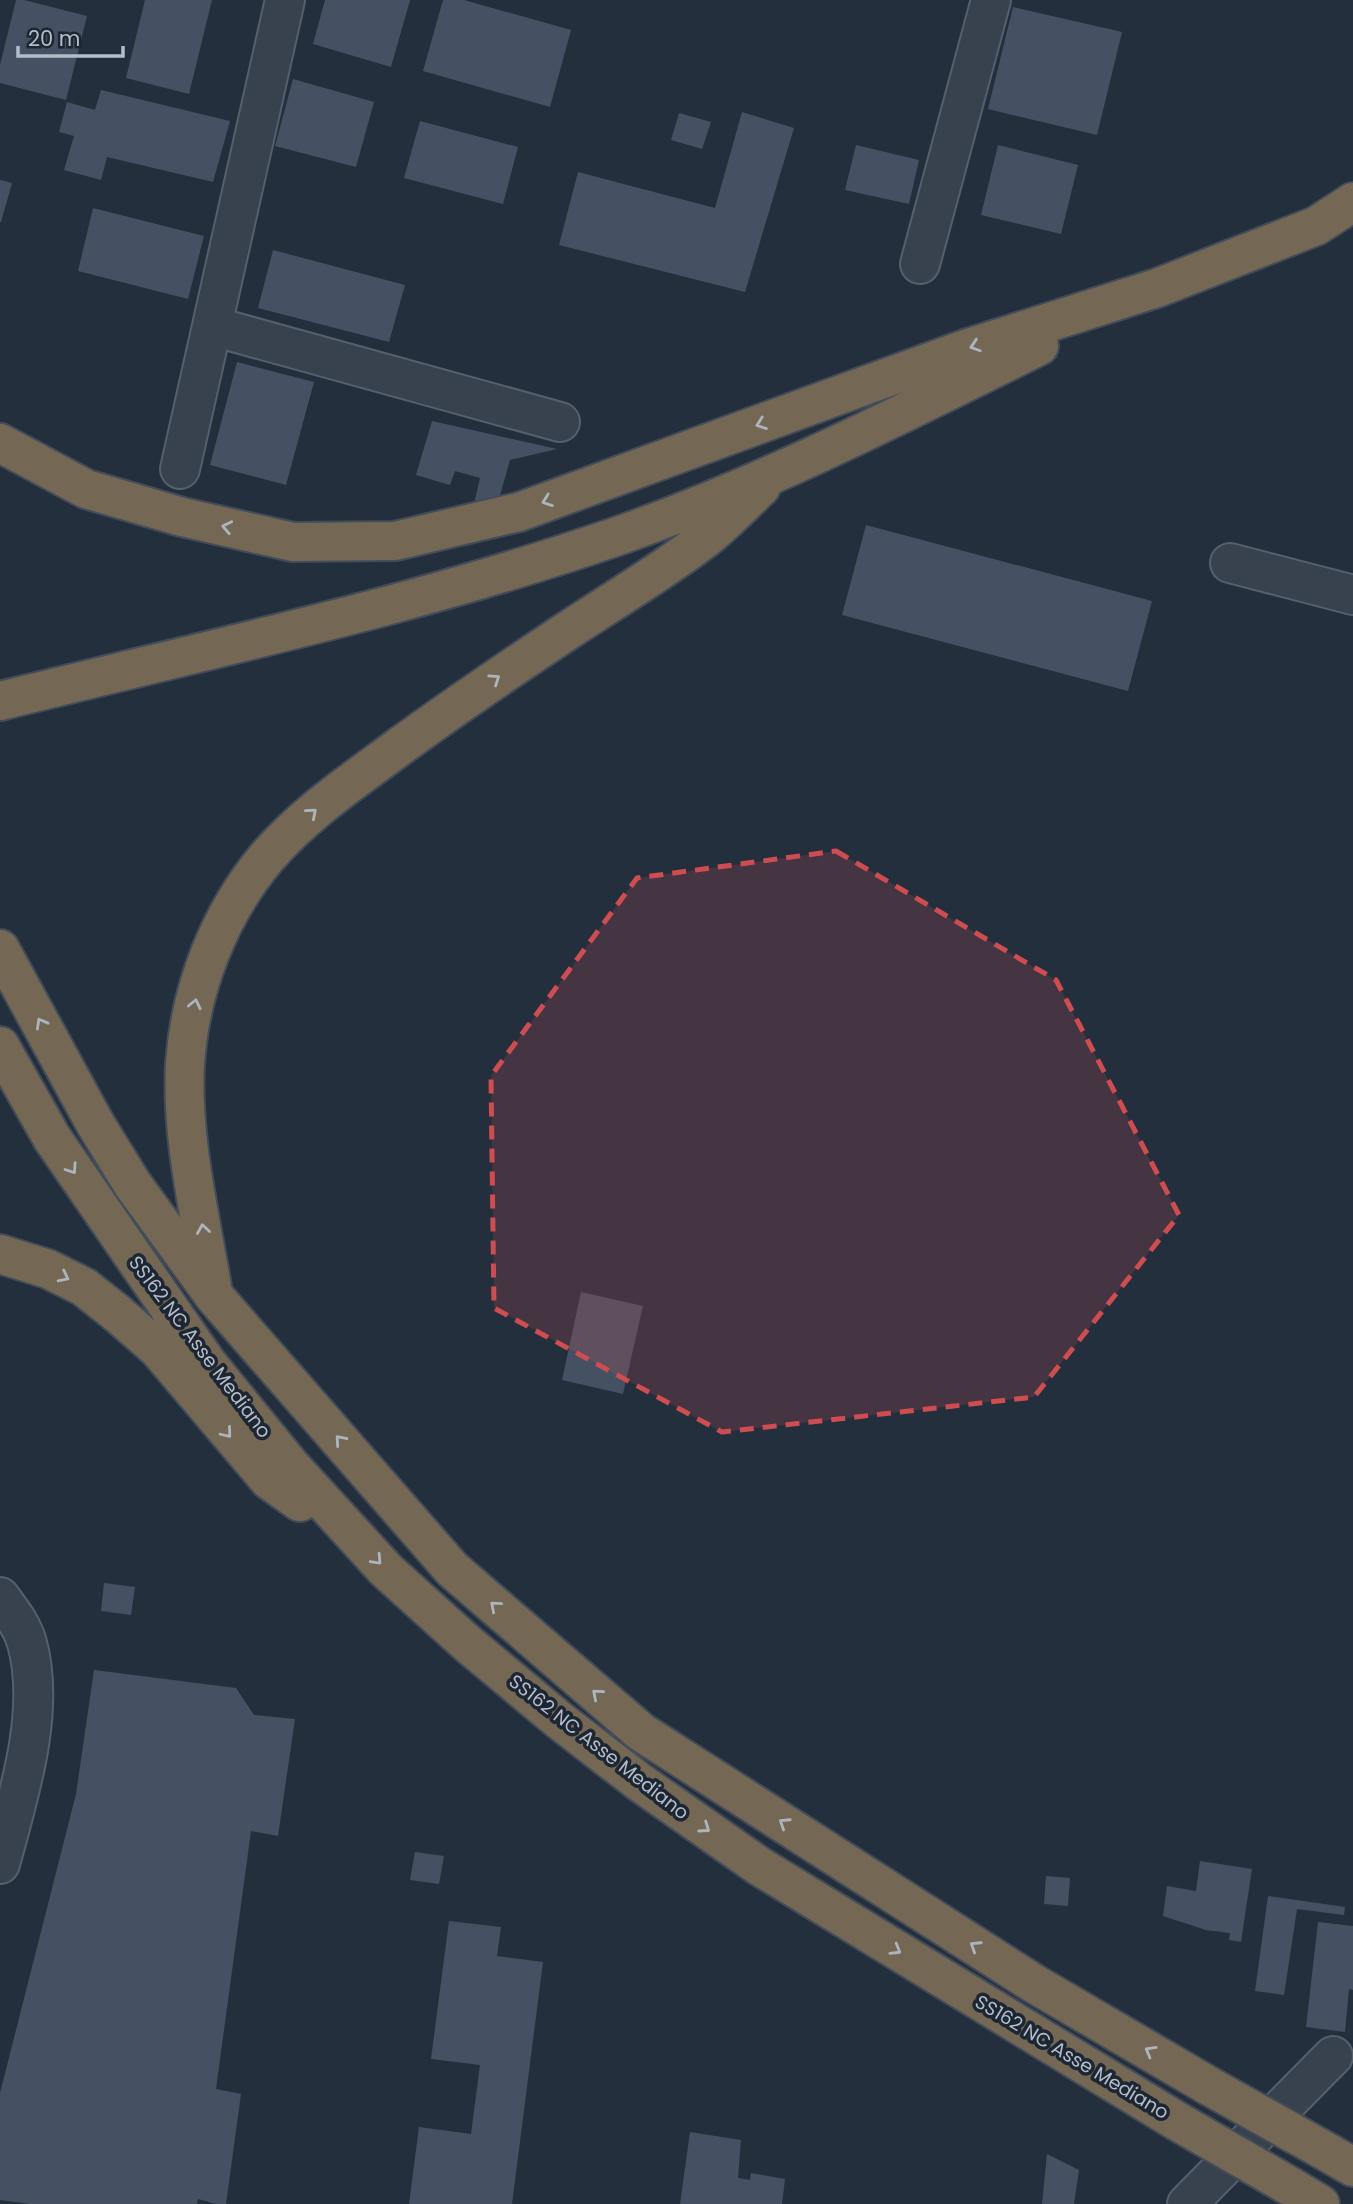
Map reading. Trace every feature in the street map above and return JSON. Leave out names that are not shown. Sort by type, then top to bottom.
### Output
[{"type":"highway","points":[[0,443],[86,488],[182,517],[293,542],[396,541],[519,512],[968,348],[1157,288],[1316,226],[1353,202]]},
{"type":"highway","points":[[0,701],[435,592],[530,565],[667,518],[778,471],[901,414],[1157,288]]},
{"type":"highway","points":[[214,1296],[188,1145],[184,1102],[186,1060],[201,976],[217,936],[266,859],[295,828],[332,796],[461,702],[702,541],[778,471]]},
{"type":"highway","name":"SS162 NC Asse Mediano","points":[[0,949],[133,1185],[214,1296],[452,1569],[641,1732],[1033,1983],[1340,2160]]},
{"type":"highway","name":"SS162 NC Asse Mediano","points":[[0,1046],[52,1138],[103,1216],[207,1363],[290,1465],[343,1523],[387,1570],[468,1644],[638,1781],[759,1866],[1175,2120],[1306,2196]]},
{"type":"highway","points":[[0,1254],[48,1269],[84,1287],[158,1349],[269,1480],[307,1507],[343,1523]]},
{"type":"street","points":[[180,469],[285,0]]},
{"type":"street","points":[[920,264],[991,0]]},
{"type":"street","points":[[212,326],[560,422]]},
{"type":"street","points":[[1230,563],[1353,595]]},
{"type":"street","points":[[0,1597],[18,1622],[27,1642],[32,1696],[14,1744],[0,1864]]},
{"type":"street","points":[[1187,2204],[1333,2056]]},
{"type":"highlighted area","points":[[836,851],[1056,980],[1179,1215],[1034,1397],[722,1432],[494,1308],[491,1076],[637,878]]},
{"type":"building","points":[[16,0],[87,16],[66,100],[0,83],[0,65]]},
{"type":"building","points":[[145,0],[212,0],[189,94],[126,78]]},
{"type":"building","points":[[325,0],[410,0],[391,67],[313,44]]},
{"type":"building","points":[[443,0],[464,0],[571,30],[550,107],[423,71]]},
{"type":"building","points":[[1013,7],[1122,32],[1097,135],[988,109]]},
{"type":"building","points":[[293,79],[374,102],[356,167],[275,146]]},
{"type":"building","points":[[101,90],[230,121],[213,182],[107,157],[101,180],[64,170],[74,136],[59,132],[67,102],[95,110]]},
{"type":"building","points":[[742,112],[794,128],[745,292],[559,245],[578,172],[715,208]]},
{"type":"building","points":[[679,113],[711,122],[702,149],[671,140]]},
{"type":"building","points":[[420,121],[518,147],[503,204],[404,178]]},
{"type":"building","points":[[856,145],[919,160],[909,204],[845,190]]},
{"type":"building","points":[[998,145],[1078,165],[1061,234],[981,215]]},
{"type":"building","points":[[0,180],[12,183],[1,222],[0,222]]},
{"type":"building","points":[[93,208],[204,236],[188,299],[78,271]]},
{"type":"building","points":[[273,250],[405,285],[389,342],[258,308]]},
{"type":"building","points":[[237,362],[314,382],[286,485],[210,465]]},
{"type":"building","points":[[432,421],[557,449],[510,460],[497,506],[472,513],[480,478],[455,471],[450,485],[416,475]]},
{"type":"building","points":[[866,525],[1152,601],[1128,691],[842,615]]},
{"type":"building","points":[[581,1292],[643,1306],[623,1394],[562,1380]]},
{"type":"building","points":[[104,1583],[135,1587],[131,1615],[101,1611]]},
{"type":"building","points":[[94,1670],[236,1688],[254,1715],[295,1719],[278,1836],[251,1831],[216,2089],[241,2094],[226,2204],[198,2199],[197,2204],[30,2204],[0,2200],[0,2093],[76,1794]]},
{"type":"building","points":[[415,1852],[444,1856],[439,1884],[410,1880]]},
{"type":"building","points":[[1200,1861],[1252,1869],[1241,1942],[1229,1940],[1230,1933],[1206,1930],[1163,1916],[1167,1886],[1196,1891]]},
{"type":"building","points":[[1046,1876],[1070,1878],[1068,1906],[1044,1904]]},
{"type":"building","points":[[1268,1896],[1345,1907],[1344,1915],[1297,1909],[1284,1995],[1255,1991]]},
{"type":"building","points":[[449,1921],[501,1927],[497,1956],[543,1962],[512,2204],[409,2204],[419,2127],[471,2134],[480,2065],[431,2059]]},
{"type":"building","points":[[1318,1922],[1353,1926],[1353,1990],[1349,1989],[1345,2032],[1306,2027]]},
{"type":"building","points":[[690,2132],[741,2140],[738,2178],[750,2180],[751,2173],[785,2179],[782,2204],[680,2204]]},
{"type":"building","points":[[1047,2154],[1079,2170],[1074,2204],[1042,2204]]}]
